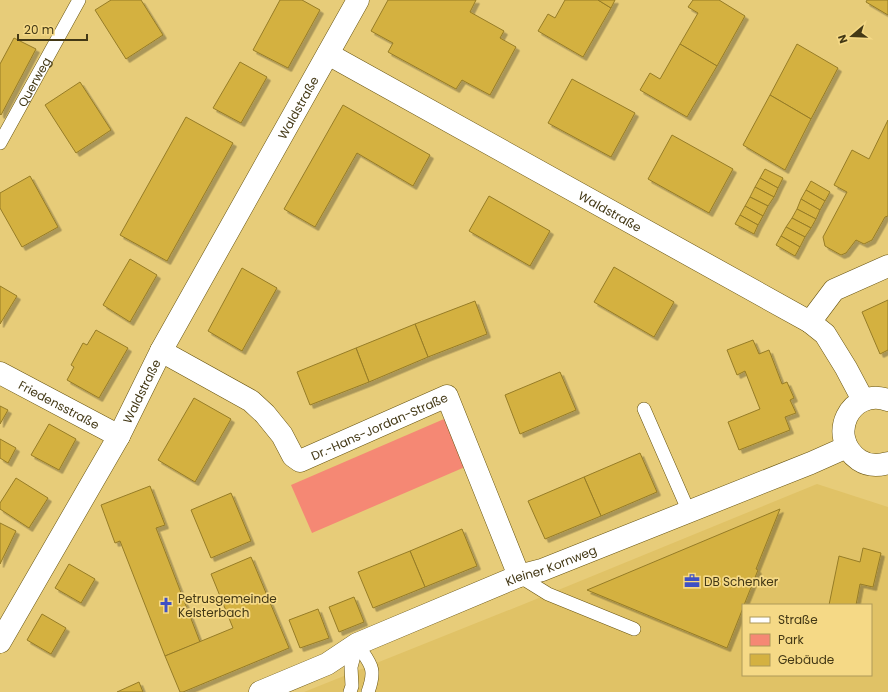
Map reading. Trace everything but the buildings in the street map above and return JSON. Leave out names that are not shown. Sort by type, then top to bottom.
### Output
[{"type":"street","points":[[328,54],[358,0]]},
{"type":"street","name":"Waldstraße","points":[[0,642],[119,436],[161,351],[328,54],[810,322],[825,334],[846,368],[863,400]]},
{"type":"street","points":[[810,322],[834,290],[888,266]]},
{"type":"street","name":"Dr.-Hans-Jordan-Straße","points":[[161,351],[251,401],[265,414],[282,435],[292,456],[300,461],[447,396],[519,576]]},
{"type":"street","name":"Friedensstraße","points":[[0,372],[119,436]]},
{"type":"street","points":[[888,400],[880,398],[863,400],[851,410],[845,420],[843,428],[847,447],[853,456],[870,465],[888,463]]},
{"type":"street","name":"Kleiner Kornweg","points":[[260,692],[326,664],[357,644],[519,576],[542,570],[811,463],[847,447]]},
{"type":"lane","name":"Querweg","points":[[0,143],[79,0]]},
{"type":"lane","points":[[644,410],[689,512]]},
{"type":"lane","points":[[519,576],[548,594],[634,629]]},
{"type":"lane","points":[[350,692],[352,686],[351,667],[357,644]]},
{"type":"lane","points":[[357,644],[373,668],[368,692]]},
{"type":"shaded area","points":[[817,484],[888,507],[888,692],[304,692]]},
{"type":"green space","points":[[444,419],[465,467],[312,533],[291,485]]},
{"type":"place","name":"DB Schenker","points":[[692,581]]},
{"type":"place","name":"Petrusgemeinde Kelsterbach","points":[[166,605]]}]
